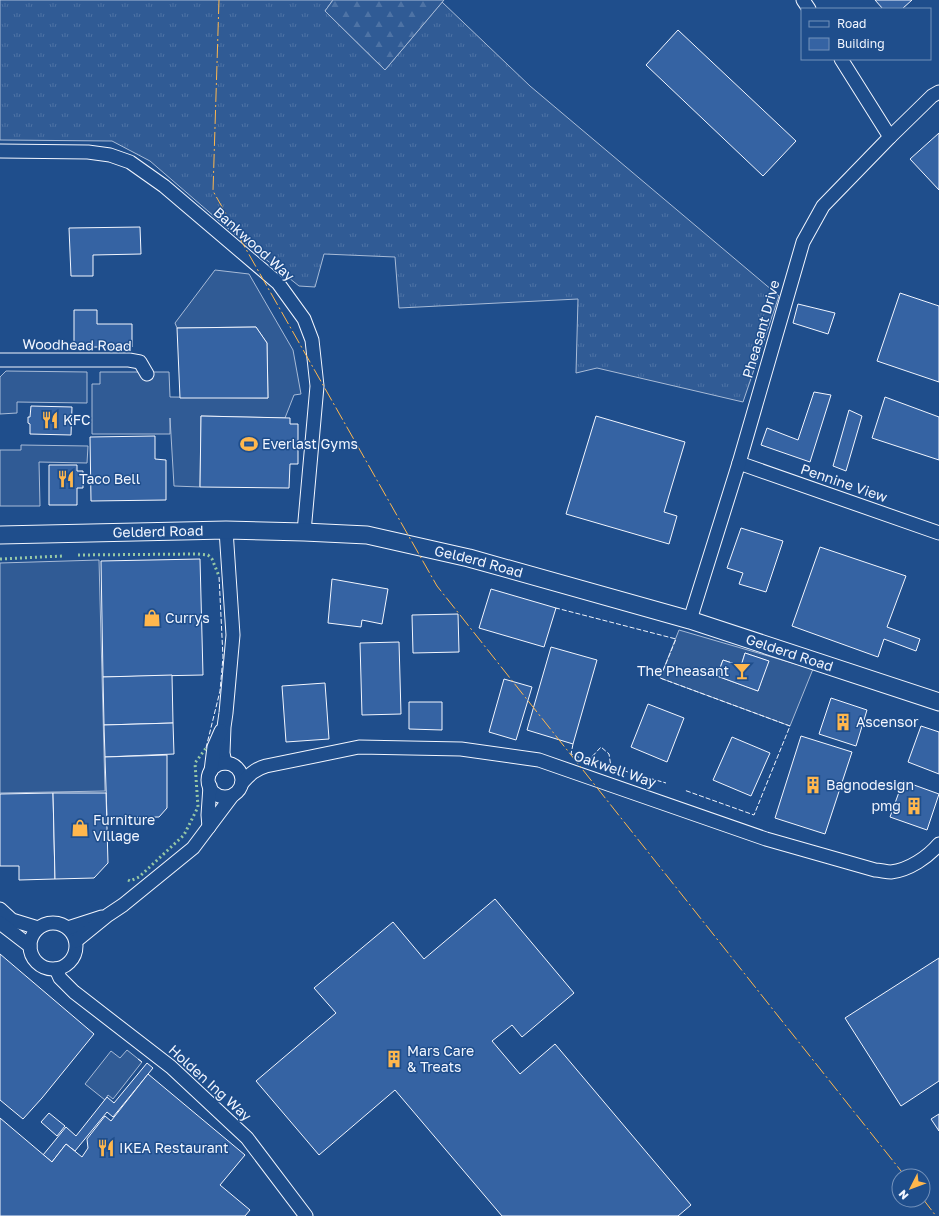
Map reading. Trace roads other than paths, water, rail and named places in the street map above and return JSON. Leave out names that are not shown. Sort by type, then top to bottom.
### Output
[{"type":"main road","name":"Gelderd Road","points":[[0,535],[226,530],[367,535],[454,555],[690,620],[939,702]]},
{"type":"street","points":[[842,60],[890,136]]},
{"type":"street","name":"Pheasant Drive","points":[[690,620],[739,463],[803,242],[823,206],[890,136],[932,96],[939,92]]},
{"type":"street","name":"Bankwood Way","points":[[0,151],[88,152],[110,155],[130,162],[164,186],[278,283],[304,319],[312,340],[317,386],[304,532]]},
{"type":"street","name":"Woodhead Road","points":[[0,360],[129,360],[140,362],[147,374]]},
{"type":"street","name":"Pennine View","points":[[739,463],[939,533]]},
{"type":"street","points":[[76,941],[108,915],[124,905],[193,848],[232,796],[237,793],[242,783],[241,773],[230,764],[223,753],[233,635],[226,530]]},
{"type":"street","points":[[224,727],[218,736],[214,747],[211,771],[208,781],[217,795],[222,797],[232,796]]},
{"type":"street","name":"Oakwell Way","points":[[242,783],[258,768],[359,747],[461,749],[540,760],[766,839],[875,870],[891,872],[915,864],[934,850],[939,844]]},
{"type":"street","name":"Oakwell Way","points":[[230,764],[253,763],[266,766]]},
{"type":"street","points":[[211,771],[215,767],[230,764]]},
{"type":"street","points":[[209,827],[208,815],[210,786]]},
{"type":"street","points":[[0,909],[12,920],[38,928]]},
{"type":"street","points":[[68,928],[108,915]]},
{"type":"street","points":[[53,922],[68,928],[76,941],[76,949],[70,962],[63,967],[48,969],[35,961],[31,954],[30,940],[38,928],[53,922]]},
{"type":"street","points":[[0,923],[30,946]]},
{"type":"street","points":[[70,962],[69,969],[74,992]]},
{"type":"street","name":"Holden Ing Way","points":[[56,969],[60,978],[74,992],[171,1067],[247,1138],[306,1216]]},
{"type":"place","name":"KFC","points":[[50,420]]},
{"type":"place","name":"Everlast Gyms","points":[[249,444]]},
{"type":"place","name":"Taco Bell","points":[[66,479]]},
{"type":"place","name":"Currys","points":[[152,618]]},
{"type":"place","name":"The Pheasant","points":[[742,671]]},
{"type":"place","name":"Ascensor","points":[[843,722]]},
{"type":"place","name":"Bagnodesign","points":[[813,785]]},
{"type":"place","name":"pmg","points":[[914,806]]},
{"type":"place","name":"Furniture Village","points":[[80,828]]},
{"type":"place","name":"Mars Care & Treats","points":[[394,1059]]},
{"type":"place","name":"IKEA Restaurant","points":[[106,1148]]}]
